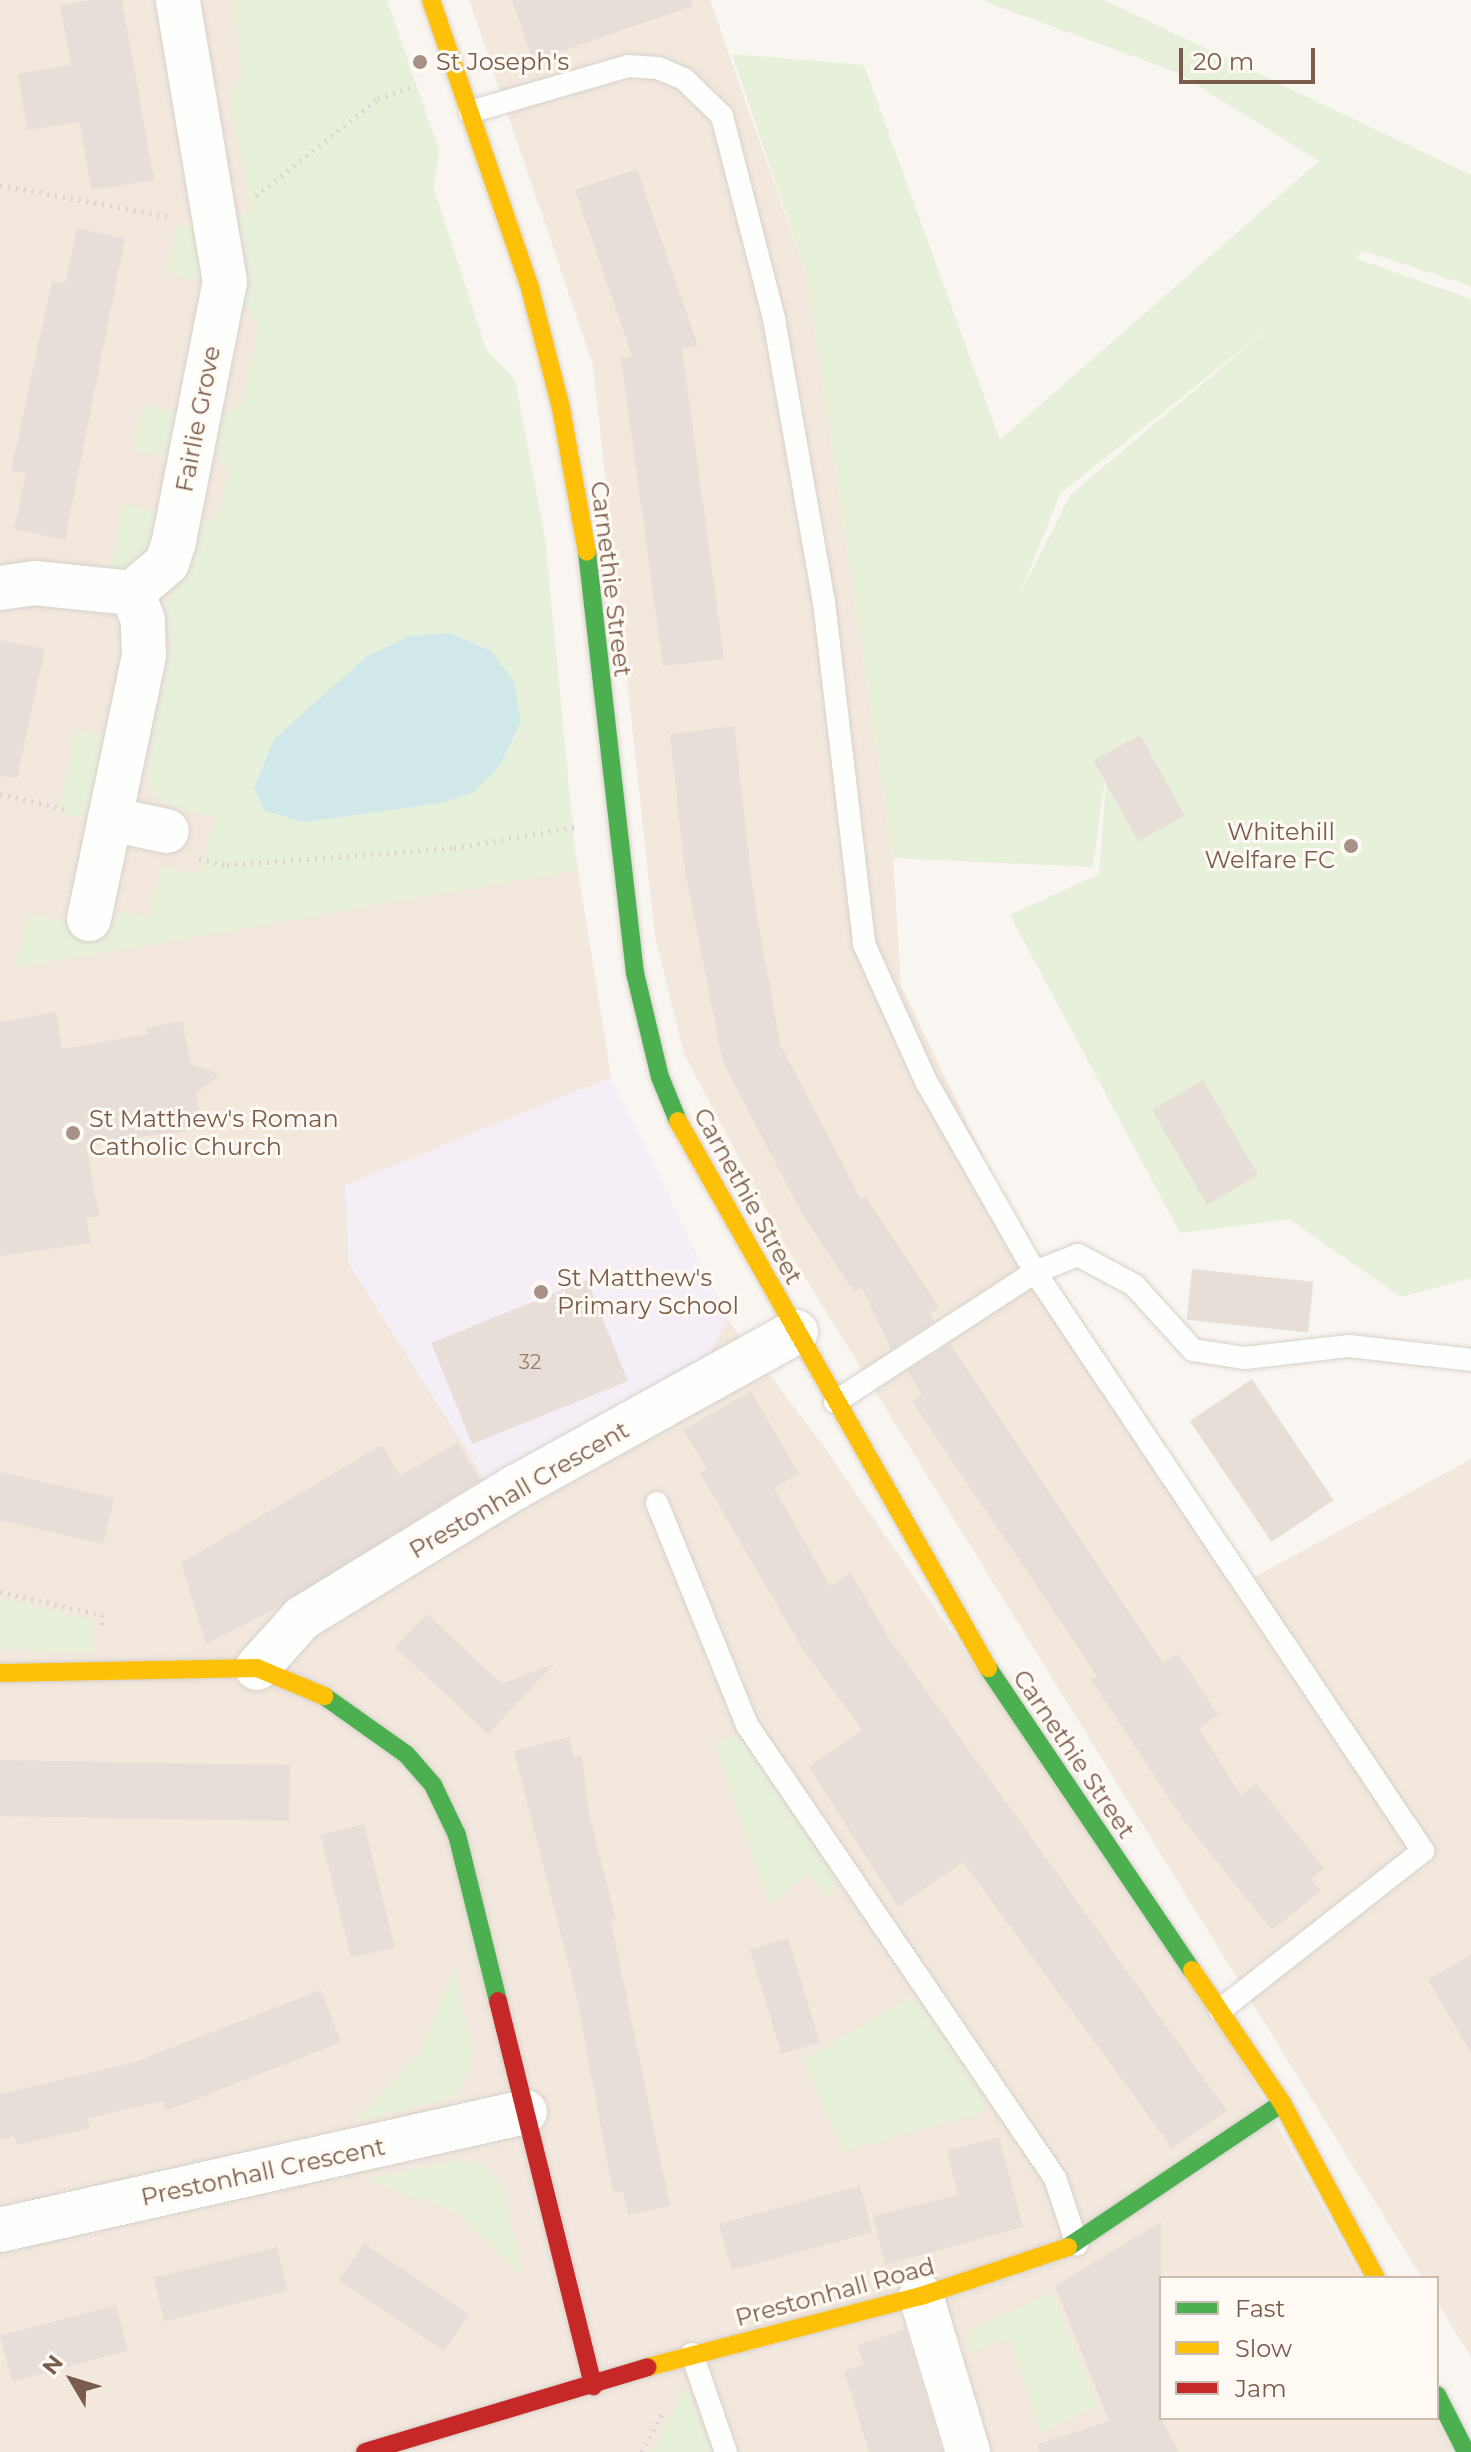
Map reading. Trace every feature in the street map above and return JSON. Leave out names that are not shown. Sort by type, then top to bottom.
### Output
[{"type":"street","name":"Fairlie Grove","points":[[132,593],[167,563],[174,541],[225,282],[178,0]]},
{"type":"street","name":"Carnethie Street","points":[[431,0],[530,288],[561,408],[584,529],[615,822],[635,973],[660,1077],[687,1143],[969,1640],[1282,2103],[1375,2276]]},
{"type":"street","points":[[0,588],[34,583],[132,593],[143,620],[142,826],[89,919]]},
{"type":"street","name":"Prestonhall Crescent","points":[[257,1668],[315,1610],[516,1487],[796,1332]]},
{"type":"street","points":[[0,1673],[257,1668],[331,1699],[406,1754],[433,1785],[457,1835],[593,2386]]},
{"type":"street","name":"Prestonhall Road","points":[[389,2449],[692,2354],[921,2296],[1077,2244],[1282,2103]]},
{"type":"street","name":"Prestonhall Crescent","points":[[0,2230],[525,2112]]},
{"type":"street","points":[[921,2296],[968,2452]]},
{"type":"street","points":[[1439,2399],[1466,2452]]},
{"type":"lane","points":[[470,112],[628,66],[658,68],[684,79],[722,116],[774,319],[824,602],[864,944],[926,1081],[1035,1272],[1423,1851],[1220,2010]]},
{"type":"lane","points":[[835,1402],[1035,1272],[1078,1255],[1134,1285],[1193,1350],[1245,1358],[1349,1346],[1471,1360]]},
{"type":"lane","points":[[657,1503],[747,1725],[1055,2178],[1077,2244]]},
{"type":"lane","points":[[692,2354],[726,2452]]},
{"type":"path","points":[[0,794],[142,826],[159,852],[227,865],[454,848],[615,822]]},
{"type":"path","points":[[0,1592],[102,1615],[103,1670]]},
{"type":"shaded area","points":[[0,0],[350,0],[563,775],[611,1077],[728,1320],[827,1451],[1226,2032],[1360,2276],[1159,2276],[1159,2420],[1436,2420],[1453,2452],[0,2452]]},
{"type":"shaded area","points":[[469,0],[710,0],[807,277],[893,858],[901,986],[1019,1230],[1249,1580],[1471,1459],[1471,2357],[1439,2305],[1439,2276],[1421,2276],[785,1245],[684,1054],[655,937],[593,365]]},
{"type":"shaded area","name":"St Matthew's Primary School","points":[[611,1077],[728,1320],[702,1368],[490,1487],[349,1264],[345,1185]]},
{"type":"green space","points":[[233,0],[387,0],[439,150],[434,189],[486,349],[515,380],[545,537],[577,870],[15,968],[29,914],[73,923],[70,931],[107,939],[115,911],[149,917],[161,867],[200,874],[215,817],[167,805],[152,793],[146,772],[171,646],[165,604],[187,571],[200,528],[219,514],[229,471],[215,452],[219,419],[241,404],[259,326],[245,305],[248,268],[238,216],[251,210],[229,94],[242,76]]},
{"type":"green space","points":[[981,0],[1104,0],[1471,175],[1471,286],[1363,251],[1355,258],[1471,299],[1471,1278],[1401,1297],[1289,1219],[1180,1233],[1010,915],[1099,874],[1108,755],[1093,867],[893,858],[807,277],[732,54],[864,65],[1000,440],[1319,161],[1176,72]],"holes":[[[1281,318],[1070,495],[1019,596],[1060,494]]]},
{"type":"green space","points":[[176,226],[196,227],[205,281],[168,274]]},
{"type":"green space","points":[[143,405],[180,412],[172,457],[134,450]]},
{"type":"green space","points":[[122,505],[159,512],[151,553],[131,574],[111,571]]},
{"type":"green space","points":[[75,730],[111,737],[95,820],[59,813]]},
{"type":"green space","points":[[0,1598],[93,1621],[92,1652],[0,1649]]},
{"type":"green space","points":[[738,1734],[747,1740],[834,1880],[828,1899],[808,1873],[769,1904],[714,1742]]},
{"type":"green space","points":[[453,1967],[473,2055],[463,2087],[446,2100],[354,2122],[420,2053]]},
{"type":"green space","points":[[915,1995],[968,2067],[986,2111],[843,2151],[803,2060]]},
{"type":"green space","points":[[459,2159],[480,2163],[503,2188],[523,2276],[457,2213],[368,2180]]},
{"type":"green space","points":[[1051,2292],[1098,2406],[1041,2433],[1010,2339],[971,2351],[967,2338],[971,2330]]},
{"type":"green space","points":[[686,2386],[712,2452],[652,2452]]},
{"type":"water","points":[[450,633],[491,651],[514,682],[521,721],[500,765],[474,792],[441,803],[303,822],[265,811],[254,788],[274,739],[366,657],[410,636]]},
{"type":"building","points":[[91,0],[122,0],[154,180],[91,190],[80,122],[27,130],[18,74],[71,65],[60,5]]},
{"type":"building","points":[[512,0],[691,0],[692,6],[533,61]]},
{"type":"building","points":[[637,169],[698,346],[682,348],[724,659],[663,666],[621,358],[632,356],[575,190]]},
{"type":"building","points":[[77,228],[125,239],[65,540],[14,529],[26,473],[11,471],[52,281],[65,283]]},
{"type":"building","points":[[0,640],[45,649],[17,778],[0,776]]},
{"type":"building","points":[[734,726],[754,898],[780,1044],[861,1199],[865,1196],[939,1307],[930,1314],[934,1321],[891,1349],[862,1288],[853,1291],[801,1212],[723,1062],[685,871],[670,734]]},
{"type":"building","points":[[1140,735],[1185,815],[1138,841],[1094,761]]},
{"type":"building","name":"St Matthew's Roman Catholic Church","points":[[56,1012],[62,1049],[147,1034],[145,1028],[182,1021],[191,1064],[220,1074],[196,1094],[202,1129],[86,1144],[99,1216],[86,1218],[91,1243],[0,1256],[0,1022]]},
{"type":"building","points":[[1203,1080],[1258,1175],[1207,1205],[1152,1110]]},
{"type":"building","points":[[1192,1269],[1313,1282],[1308,1332],[1187,1320]]},
{"type":"building","points":[[587,1280],[628,1381],[472,1444],[431,1343]]},
{"type":"building","points":[[950,1344],[1163,1663],[1178,1654],[1218,1715],[1199,1729],[1241,1795],[1256,1783],[1324,1868],[1311,1879],[1321,1891],[1272,1930],[1185,1822],[1091,1680],[1097,1676],[912,1401],[922,1394],[907,1372]]},
{"type":"building","points":[[1252,1379],[1334,1500],[1271,1542],[1190,1421]]},
{"type":"building","points":[[751,1391],[799,1474],[774,1488],[830,1586],[851,1573],[888,1637],[1227,2111],[1172,2148],[963,1862],[898,1907],[809,1767],[862,1730],[802,1648],[700,1473],[707,1469],[683,1430]]},
{"type":"building","points":[[458,1442],[480,1480],[279,1607],[206,1644],[181,1563],[382,1445],[400,1476]]},
{"type":"building","points":[[0,1472],[114,1498],[103,1544],[0,1520]]},
{"type":"building","points":[[427,1614],[502,1684],[555,1663],[488,1734],[395,1647]]},
{"type":"building","points":[[569,1737],[574,1757],[582,1755],[589,1814],[616,1921],[611,1922],[670,2206],[628,2215],[623,2191],[613,2193],[577,1998],[514,1751]]},
{"type":"building","points":[[0,1760],[290,1765],[289,1821],[0,1816]]},
{"type":"building","points":[[364,1824],[395,1947],[351,1958],[320,1835]]},
{"type":"building","points":[[788,1938],[820,2042],[782,2054],[750,1950]]},
{"type":"building","points":[[1471,1954],[1471,2053],[1428,1980]]},
{"type":"building","points":[[321,1990],[341,2042],[166,2111],[162,2101],[88,2118],[90,2128],[17,2145],[14,2136],[0,2139],[0,2094],[132,2063]]},
{"type":"building","points":[[999,2137],[1023,2227],[885,2265],[873,2216],[958,2195],[947,2151]]},
{"type":"building","points":[[860,2186],[872,2232],[731,2270],[719,2224]]},
{"type":"building","points":[[1161,2222],[1159,2420],[1162,2420],[1179,2452],[1039,2452],[1038,2444],[1109,2421],[1055,2286]]},
{"type":"building","points":[[364,2243],[469,2314],[444,2351],[339,2280]]},
{"type":"building","points":[[277,2247],[288,2291],[165,2321],[154,2278]]},
{"type":"building","points":[[116,2305],[128,2350],[12,2381],[0,2336]]},
{"type":"building","points":[[905,2330],[942,2452],[869,2452],[844,2371],[864,2365],[857,2345]]},
{"type":"traffic: fast","points":[[587,552],[635,973],[660,1077],[678,1121]]},
{"type":"traffic: fast","points":[[988,1668],[1192,1970]]},
{"type":"traffic: fast","points":[[324,1696],[406,1754],[433,1785],[457,1835],[498,2001]]},
{"type":"traffic: fast","points":[[1068,2247],[1282,2103]]},
{"type":"traffic: fast","points":[[1439,2399],[1466,2452]]},
{"type":"traffic: slow","points":[[431,0],[530,288],[561,408],[587,552]]},
{"type":"traffic: slow","points":[[678,1121],[988,1668]]},
{"type":"traffic: slow","points":[[0,1673],[257,1668],[324,1696]]},
{"type":"traffic: slow","points":[[1192,1970],[1282,2103],[1375,2276]]},
{"type":"traffic: slow","points":[[648,2367],[921,2296],[1068,2247]]},
{"type":"traffic: jam","points":[[498,2001],[593,2386]]},
{"type":"traffic: jam","points":[[365,2452],[648,2367]]},
{"type":"place","name":"St Joseph's","points":[[420,62]]},
{"type":"place","name":"Whitehill Welfare FC","points":[[1351,846]]},
{"type":"place","name":"St Matthew's Roman Catholic Church","points":[[73,1133]]},
{"type":"place","name":"St Matthew's Primary School","points":[[541,1292]]}]
